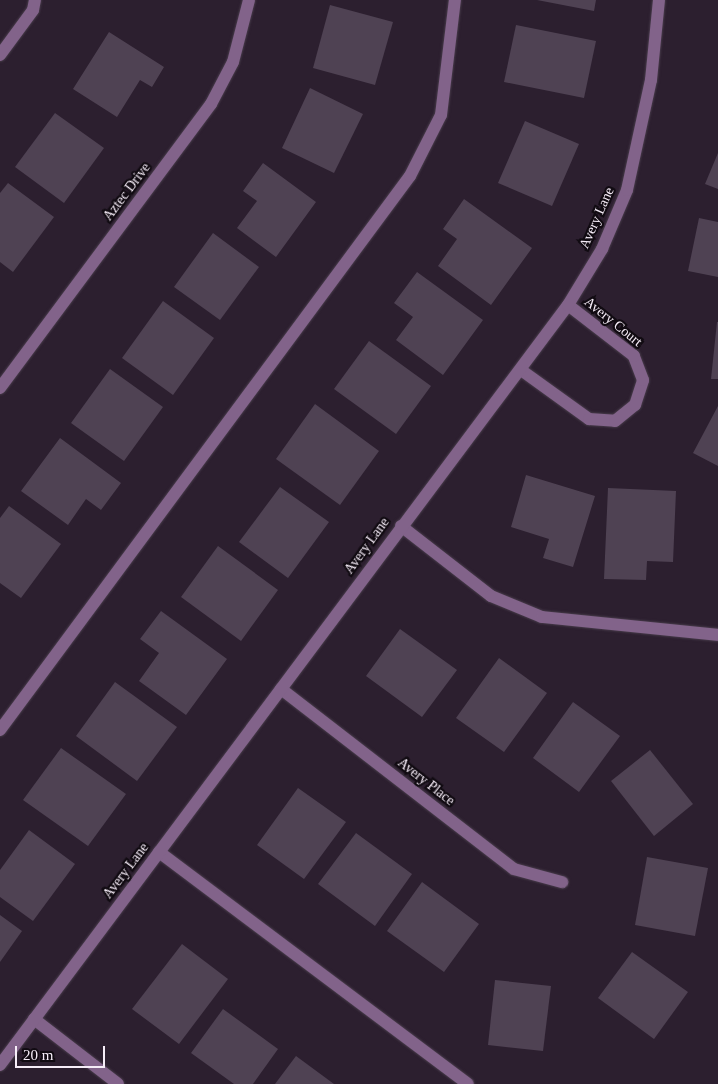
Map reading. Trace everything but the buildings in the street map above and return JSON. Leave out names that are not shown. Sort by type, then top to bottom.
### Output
[{"type":"street","points":[[0,55],[33,10],[35,0]]},
{"type":"street","name":"Aztec Drive","points":[[0,388],[211,104],[244,32],[249,0]]},
{"type":"street","points":[[0,730],[410,176],[441,115],[454,0]]},
{"type":"street","name":"Avery Lane","points":[[0,1065],[568,305],[602,249],[627,190],[651,80],[659,0]]},
{"type":"street","name":"Avery Court","points":[[521,370],[590,419],[614,421],[635,405],[643,380],[634,356],[568,305]]},
{"type":"street","points":[[401,526],[491,596],[542,617],[718,634]]},
{"type":"street","name":"Avery Place","points":[[281,689],[514,869],[562,882]]},
{"type":"street","points":[[159,852],[468,1084]]},
{"type":"street","points":[[34,1019],[118,1084]]}]
